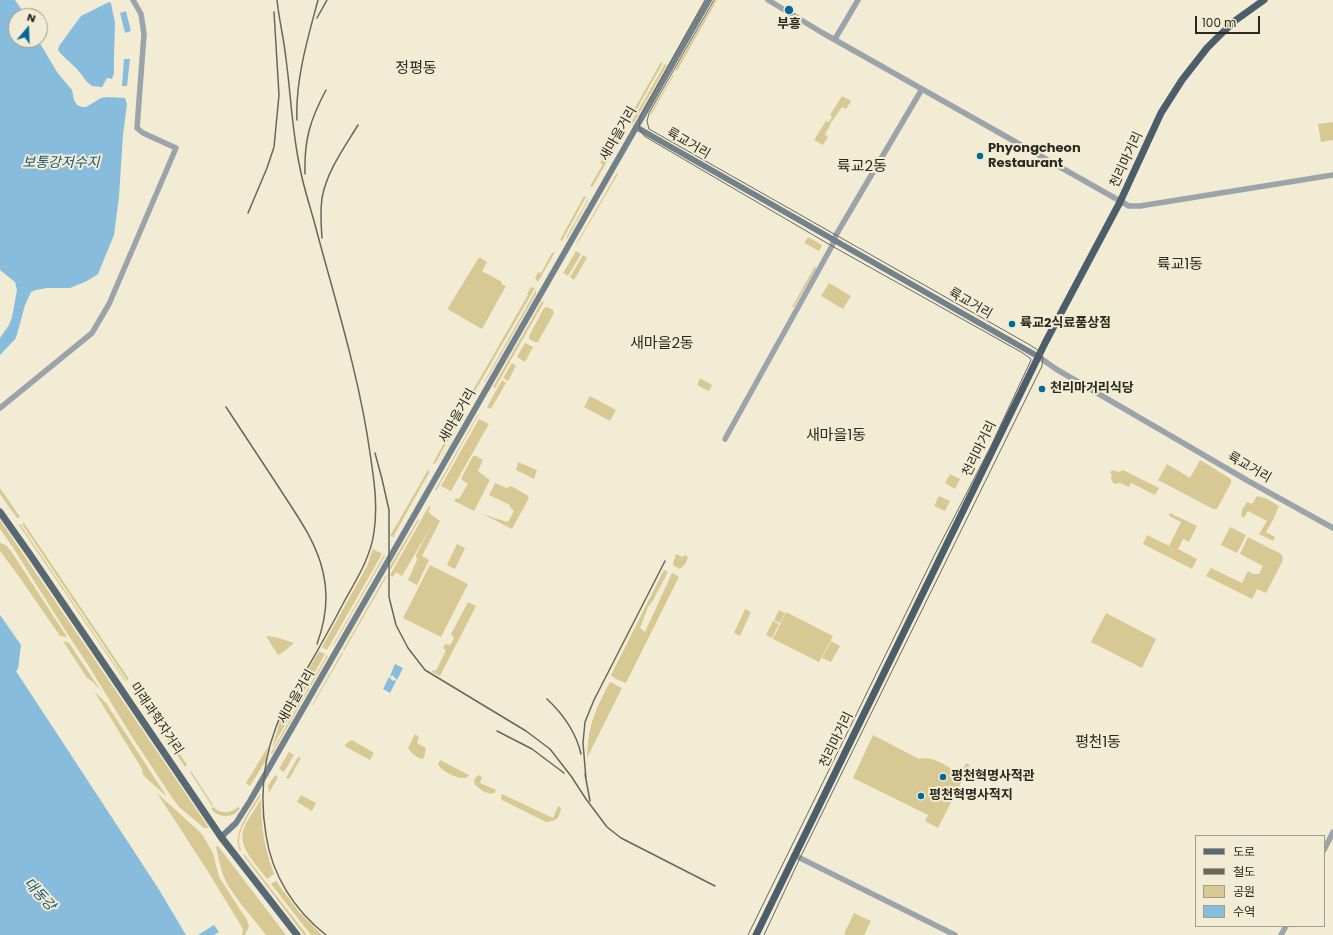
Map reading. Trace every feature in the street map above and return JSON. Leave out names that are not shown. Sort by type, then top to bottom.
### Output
[{"type":"highway","name":"천리마거리","points":[[756,935],[1039,357],[1120,202],[1161,113],[1182,80],[1207,48],[1221,34],[1264,0]]},
{"type":"main road","name":"새마을거리","points":[[221,837],[236,823],[250,801],[708,0]]},
{"type":"main road","name":"륙교거리","points":[[636,127],[1039,357]]},
{"type":"main road","name":"미래과학자거리","points":[[0,512],[221,837],[297,935]]},
{"type":"street","points":[[0,408],[92,333],[109,304],[176,148],[142,133],[137,128],[144,34],[141,14],[133,0]]},
{"type":"street","points":[[768,0],[1129,206],[1140,206],[1333,175]]},
{"type":"street","points":[[835,39],[858,0]]},
{"type":"street","points":[[725,439],[834,239],[922,88]]},
{"type":"street","name":"륙교거리","points":[[1039,357],[1056,369],[1250,482],[1333,528]]},
{"type":"street","points":[[1325,848],[1333,832]]},
{"type":"street","points":[[794,855],[955,935]]},
{"type":"green space","points":[[715,0],[717,0],[677,71],[675,70]]},
{"type":"green space","points":[[661,62],[663,63],[630,121],[628,120]]},
{"type":"green space","points":[[665,64],[667,65],[633,124],[631,123]]},
{"type":"green space","points":[[674,75],[651,115],[650,114]]},
{"type":"green space","points":[[842,96],[851,101],[846,109],[842,107],[830,124],[825,134],[828,137],[823,145],[814,140],[826,121],[829,122],[832,116],[830,115]]},
{"type":"green space","points":[[1333,122],[1333,140],[1321,142],[1318,124]]},
{"type":"green space","points":[[618,132],[623,134],[613,151],[608,149]]},
{"type":"green space","points":[[606,153],[610,156],[591,187],[590,186],[603,164],[600,163]]},
{"type":"green space","points":[[617,173],[618,174],[576,244]]},
{"type":"green space","points":[[584,196],[586,197],[562,241],[560,240]]},
{"type":"green space","points":[[589,199],[567,239],[566,238]]},
{"type":"green space","points":[[808,237],[822,245],[819,251],[804,243]]},
{"type":"green space","points":[[576,251],[581,254],[568,276],[563,273]]},
{"type":"green space","points":[[555,252],[538,282],[535,278],[538,272],[541,273],[552,253]]},
{"type":"green space","points":[[583,255],[587,258],[574,280],[570,277]]},
{"type":"green space","points":[[479,257],[487,262],[482,271],[502,282],[501,284],[506,286],[482,329],[448,308]]},
{"type":"green space","points":[[815,266],[816,269],[794,307],[792,307]]},
{"type":"green space","points":[[829,283],[851,296],[843,309],[821,296]]},
{"type":"green space","points":[[531,287],[535,288],[475,391],[473,390],[528,295],[527,294]]},
{"type":"green space","points":[[536,290],[536,294],[484,382]]},
{"type":"green space","points":[[542,301],[544,302],[495,388],[493,387]]},
{"type":"green space","points":[[547,307],[553,310],[554,313],[538,342],[535,342],[529,339],[529,336],[544,308]]},
{"type":"green space","points":[[525,343],[533,347],[525,362],[517,357]]},
{"type":"green space","points":[[512,363],[516,366],[508,381],[503,378]]},
{"type":"green space","points":[[700,378],[712,385],[709,391],[697,385]]},
{"type":"green space","points":[[502,380],[506,383],[491,409],[487,407]]},
{"type":"green space","points":[[590,396],[616,410],[610,421],[584,407]]},
{"type":"green space","points":[[470,406],[438,464],[437,465]]},
{"type":"green space","points":[[479,414],[436,491],[435,490]]},
{"type":"green space","points":[[459,416],[461,417],[435,464],[433,463]]},
{"type":"green space","points":[[479,419],[489,424],[451,491],[441,486]]},
{"type":"green space","points":[[473,456],[483,460],[478,471],[490,480],[474,511],[454,501],[456,498],[459,499],[468,484],[461,479]]},
{"type":"green space","points":[[1200,460],[1231,479],[1231,483],[1217,509],[1213,509],[1158,480],[1167,464],[1190,478]]},
{"type":"green space","points":[[518,462],[537,470],[534,479],[516,470]]},
{"type":"green space","points":[[428,470],[430,471],[393,537],[390,536]]},
{"type":"green space","points":[[1112,470],[1119,472],[1123,470],[1159,488],[1155,495],[1131,483],[1129,487],[1120,483],[1115,484],[1111,478],[1112,475],[1110,473]]},
{"type":"green space","points":[[950,474],[960,479],[955,489],[945,483]]},
{"type":"green space","points":[[495,483],[507,488],[511,486],[527,495],[529,498],[512,529],[481,513],[508,522],[514,511],[510,505],[489,495]]},
{"type":"green space","points":[[0,488],[20,517],[17,518],[0,494]]},
{"type":"green space","points":[[939,496],[950,501],[945,511],[934,506]]},
{"type":"green space","points":[[1257,496],[1265,498],[1279,506],[1266,532],[1275,537],[1273,541],[1259,534],[1267,521],[1248,511],[1244,518],[1241,516],[1242,510],[1247,502],[1252,504]]},
{"type":"green space","points":[[429,506],[431,506],[428,512],[440,521],[422,556],[429,560],[417,585],[408,580],[417,560],[416,555],[432,525],[402,576],[396,572],[393,577],[390,575]]},
{"type":"green space","points":[[1170,513],[1197,526],[1189,542],[1183,539],[1178,549],[1197,559],[1192,569],[1143,544],[1147,535],[1169,546],[1181,522],[1169,516]]},
{"type":"green space","points":[[418,519],[419,520],[391,569],[389,568]]},
{"type":"green space","points":[[0,520],[209,828],[204,828],[179,807],[171,796],[0,529]]},
{"type":"green space","points":[[24,523],[129,679],[127,680],[22,524]]},
{"type":"green space","points":[[20,524],[126,681],[19,525]]},
{"type":"green space","points":[[1230,527],[1246,535],[1237,553],[1221,545]]},
{"type":"green space","points":[[1248,537],[1281,554],[1283,557],[1282,562],[1266,593],[1257,589],[1252,599],[1206,576],[1211,568],[1242,583],[1248,571],[1253,574],[1259,574],[1263,566],[1240,554]]},
{"type":"green space","points":[[0,543],[6,545],[11,551],[67,637],[60,636],[0,551]]},
{"type":"green space","points":[[457,544],[465,548],[455,569],[447,565]]},
{"type":"green space","points":[[373,549],[382,554],[327,650],[322,647],[367,566]]},
{"type":"green space","points":[[676,554],[682,557],[685,555],[688,557],[686,563],[680,569],[674,566],[673,563]]},
{"type":"green space","points":[[384,555],[385,556],[333,645]]},
{"type":"green space","points":[[430,565],[468,584],[441,637],[403,618]]},
{"type":"green space","points":[[664,570],[668,572],[648,607],[640,628],[645,632],[672,573],[679,577],[626,683],[611,675]]},
{"type":"green space","points":[[386,575],[387,576],[344,651],[343,650]]},
{"type":"green space","points":[[468,602],[476,606],[440,676],[432,672],[432,670],[435,671],[437,669],[446,650],[443,648],[445,644],[450,645],[454,638],[451,634]]},
{"type":"green space","points":[[745,609],[751,612],[740,636],[734,633]]},
{"type":"green space","points":[[779,610],[785,613],[780,623],[774,620]]},
{"type":"green space","points":[[786,612],[833,636],[819,662],[773,639]]},
{"type":"green space","points":[[1106,613],[1156,639],[1142,668],[1091,642]]},
{"type":"green space","points":[[773,621],[779,624],[772,638],[766,635]]},
{"type":"green space","points":[[266,636],[275,637],[294,643],[278,655]]},
{"type":"green space","points":[[63,641],[69,643],[102,692],[87,678]]},
{"type":"green space","points":[[831,641],[840,646],[831,662],[822,658]]},
{"type":"green space","points":[[319,651],[325,654],[272,748],[281,718]]},
{"type":"green space","points":[[342,652],[343,653],[312,705]]},
{"type":"green space","points":[[327,655],[328,656],[272,754],[271,753]]},
{"type":"green space","points":[[610,682],[622,688],[587,758],[593,718]]},
{"type":"green space","points":[[133,683],[157,719],[153,720],[130,685]]},
{"type":"green space","points":[[94,691],[106,703],[167,797],[143,775],[142,769]]},
{"type":"green space","points":[[159,723],[187,765],[185,767],[158,726]]},
{"type":"green space","points":[[415,734],[419,737],[417,743],[426,748],[424,758],[421,759],[413,754],[408,748]]},
{"type":"green space","name":"평천혁명사적지","points":[[873,735],[919,759],[924,758],[937,761],[960,775],[966,763],[970,765],[938,828],[925,821],[928,815],[853,778]]},
{"type":"green space","points":[[352,740],[374,753],[370,760],[346,747],[345,745]]},
{"type":"green space","points":[[269,745],[266,760],[250,786],[246,783]]},
{"type":"green space","points":[[289,752],[294,755],[284,772],[279,769]]},
{"type":"green space","points":[[298,757],[301,758],[289,779],[286,778]]},
{"type":"green space","points":[[440,760],[469,775],[466,778],[463,778],[450,774],[440,767],[438,764]]},
{"type":"green space","points":[[191,771],[213,805],[212,806],[190,772]]},
{"type":"green space","points":[[275,775],[278,777],[269,793],[268,786]]},
{"type":"green space","points":[[479,775],[482,777],[480,783],[496,790],[494,793],[481,790],[475,785],[474,781]]},
{"type":"green space","points":[[157,793],[202,834],[213,853],[219,877],[247,920],[249,926],[245,935],[242,935],[243,929]]},
{"type":"green space","points":[[260,794],[261,795],[242,829],[239,843],[240,851],[238,837],[240,829],[247,814]]},
{"type":"green space","points":[[502,794],[553,818],[558,806],[561,808],[560,814],[555,820],[546,822],[502,800]]},
{"type":"green space","points":[[301,795],[316,803],[312,811],[297,802]]},
{"type":"green space","points":[[261,799],[264,837],[274,874],[267,879],[246,850],[242,837],[246,823]]},
{"type":"green space","points":[[213,807],[222,812],[229,812],[238,807],[240,808],[237,812],[230,816],[222,816],[211,809]]},
{"type":"green space","points":[[218,846],[286,935],[266,935],[238,900],[228,885],[223,873],[216,847]]},
{"type":"green space","points":[[244,854],[307,935],[304,935],[243,855]]},
{"type":"green space","points":[[276,881],[299,912],[322,935],[311,935],[271,884]]},
{"type":"green space","points":[[854,913],[871,921],[864,935],[844,934]]},
{"type":"water","name":"보통강저수지","points":[[0,0],[15,0],[20,8],[8,8],[8,48],[43,48],[57,72],[72,90],[74,100],[77,105],[86,107],[101,98],[107,97],[125,98],[127,104],[123,135],[119,197],[114,235],[98,274],[87,281],[70,288],[47,288],[31,292],[25,305],[16,338],[0,355],[0,338],[9,325],[12,317],[17,290],[15,282],[0,270]]},
{"type":"water","points":[[109,2],[111,3],[115,23],[114,73],[112,79],[107,78],[102,87],[92,86],[58,50],[59,46],[81,16]]},
{"type":"water","points":[[126,11],[131,31],[125,33],[120,13]]},
{"type":"water","points":[[124,59],[130,59],[127,86],[122,86]]},
{"type":"water","name":"대동강","points":[[0,615],[21,645],[18,669],[16,671],[158,888],[186,935],[0,935]]},
{"type":"water","points":[[395,664],[403,668],[397,680],[392,675],[391,677],[390,676]]},
{"type":"water","points":[[389,677],[393,681],[396,681],[390,693],[383,689]]},
{"type":"water","points":[[214,925],[219,932],[214,935],[198,935]]},
{"type":"tram line","points":[[705,0],[640,116],[639,127],[644,136],[832,246],[1021,352],[1031,360],[990,448],[934,556],[748,935]]},
{"type":"tram line","points":[[714,0],[649,113],[647,121],[649,129],[1030,345],[1039,351],[1043,357],[1042,366],[800,858],[764,935]]},
{"type":"railway","points":[[277,0],[285,52],[297,154],[304,187],[353,365],[365,423],[376,502],[374,532],[367,559],[359,576],[282,713],[268,753],[264,780],[264,821],[273,864],[286,891],[304,914],[326,935]]},
{"type":"railway","points":[[297,120],[300,75],[306,44],[318,0]]},
{"type":"railway","points":[[317,18],[327,0]]},
{"type":"railway","points":[[248,213],[274,147],[279,95],[274,12]]},
{"type":"railway","points":[[305,174],[309,130],[326,90]]},
{"type":"railway","points":[[322,238],[321,208],[324,188],[332,169],[358,125]]},
{"type":"railway","points":[[226,407],[298,517],[320,560],[325,581],[326,600],[324,618],[317,644]]},
{"type":"railway","points":[[375,453],[389,510],[389,597],[396,625],[408,648],[425,670],[526,731],[550,749],[607,827],[621,838],[715,886]]},
{"type":"railway","points":[[586,779],[583,743],[585,722],[594,700],[665,561]]},
{"type":"railway","points":[[547,699],[568,724],[576,738],[581,754]]},
{"type":"railway","points":[[497,731],[532,749],[564,773]]},
{"type":"railway","points":[[585,774],[590,801]]},
{"type":"place","name":"부흥","points":[[789,10]]},
{"type":"place","name":"Phyongcheon Restaurant","points":[[980,156]]},
{"type":"place","name":"륙교2식료품상점","points":[[1012,324]]},
{"type":"place","name":"천리마거리식당","points":[[1042,389]]},
{"type":"place","name":"평천혁명사적관","points":[[943,777]]},
{"type":"place","name":"평천혁명사적지","points":[[921,796]]},
{"type":"district","name":"정평동","points":[[416,69]]},
{"type":"district","name":"륙교2동","points":[[862,167]]},
{"type":"district","name":"륙교1동","points":[[1180,265]]},
{"type":"district","name":"새마을2동","points":[[662,344]]},
{"type":"district","name":"새마을1동","points":[[836,436]]},
{"type":"district","name":"평천1동","points":[[1098,743]]}]
